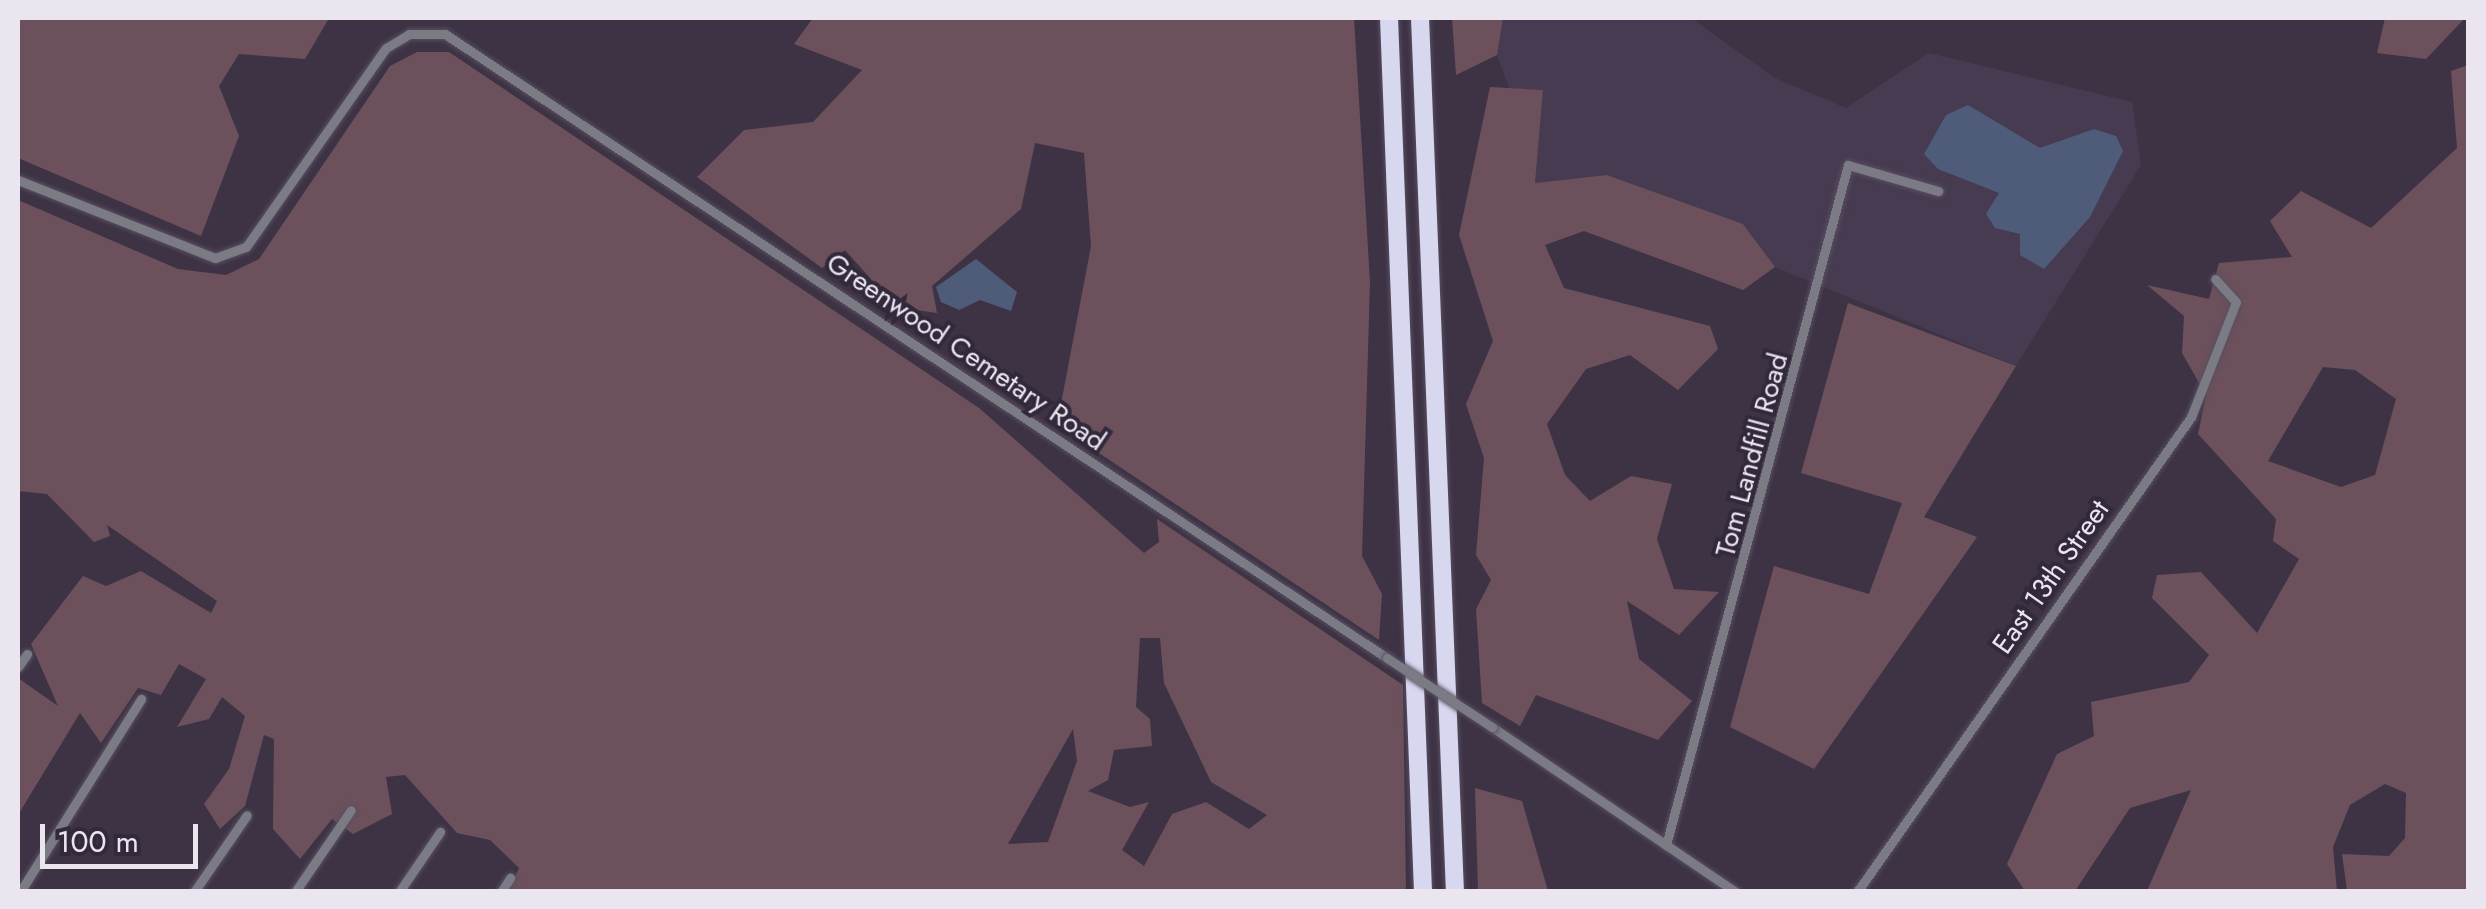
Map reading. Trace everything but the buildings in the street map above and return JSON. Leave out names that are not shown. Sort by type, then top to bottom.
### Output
[{"type":"highway","points":[[1389,18],[1423,892]]},
{"type":"highway","points":[[1420,18],[1454,892]]},
{"type":"street","name":"Greenwood Cemetary Road","points":[[18,180],[173,248],[215,258],[246,247],[386,48],[409,34],[445,34],[480,52],[1736,892]]},
{"type":"street","name":"Tom Landfill Road","points":[[1666,844],[1848,165],[1938,191]]},
{"type":"street","name":"East 13th Street","points":[[1857,892],[2191,416],[2236,302],[2214,279]]},
{"type":"street","points":[[18,667],[27,654]]},
{"type":"street","points":[[20,892],[141,699]]},
{"type":"street","points":[[296,892],[351,810]]},
{"type":"street","points":[[194,892],[247,815]]},
{"type":"street","points":[[399,892],[440,832]]},
{"type":"street","points":[[501,892],[510,878]]},
{"type":"shaded area","points":[[18,18],[328,20],[305,59],[239,54],[219,86],[239,136],[201,236],[18,158]]},
{"type":"shaded area","points":[[813,18],[1354,18],[1370,282],[1362,556],[1382,594],[1379,640],[1057,425],[1091,246],[1084,153],[1035,143],[1021,209],[932,286],[937,313],[896,307],[845,250],[822,268],[697,177],[744,130],[813,122],[862,70],[794,44]]},
{"type":"shaded area","points":[[1452,18],[1503,18],[1497,55],[1456,75]]},
{"type":"shaded area","points":[[1503,18],[1691,18],[1775,78],[1846,108],[1929,53],[2132,102],[2141,165],[2016,366],[1775,267],[1743,224],[1607,175],[1535,183],[1543,91],[1509,88],[1497,55]]},
{"type":"shaded area","points":[[2385,18],[2465,18],[2426,59],[2377,53]]},
{"type":"shaded area","points":[[417,52],[449,52],[979,408],[1144,553],[1159,542],[1157,519],[1403,685],[1406,891],[509,891],[519,868],[490,840],[457,833],[405,775],[386,777],[392,814],[353,834],[332,819],[300,859],[273,829],[274,739],[264,735],[245,806],[220,829],[204,804],[229,769],[245,716],[222,697],[209,719],[177,727],[206,679],[179,664],[161,695],[138,688],[101,743],[80,713],[18,815],[18,678],[58,706],[31,644],[83,576],[106,586],[141,571],[211,613],[217,601],[107,525],[110,536],[94,542],[47,494],[18,491],[18,200],[178,269],[226,275],[259,259],[390,66]],"holes":[[[1140,638],[1160,638],[1164,683],[1211,782],[1267,815],[1249,829],[1206,802],[1172,814],[1144,866],[1122,850],[1149,802],[1130,807],[1088,791],[1108,780],[1114,750],[1152,746],[1150,719],[1136,707]],[[1073,729],[1077,761],[1048,842],[1008,844]]]},
{"type":"shaded area","points":[[2468,65],[2468,891],[2347,891],[2342,854],[2389,856],[2405,838],[2406,793],[2385,784],[2350,805],[2333,847],[2337,891],[2147,891],[2191,790],[2130,808],[2075,891],[2025,891],[2007,864],[2057,754],[2094,736],[2091,702],[2189,682],[2209,655],[2152,598],[2157,575],[2201,572],[2257,633],[2299,559],[2273,541],[2276,519],[2198,434],[2206,395],[2182,353],[2184,316],[2147,285],[2209,299],[2219,263],[2292,257],[2270,221],[2301,191],[2371,228],[2457,148],[2451,71]],"holes":[[[2323,367],[2355,370],[2396,399],[2375,475],[2341,487],[2268,461]]]},
{"type":"shaded area","points":[[1490,87],[1543,90],[1535,183],[1607,175],[1743,224],[1775,267],[1743,290],[1584,231],[1545,245],[1564,288],[1710,326],[1718,349],[1678,390],[1630,355],[1586,369],[1547,424],[1565,475],[1590,501],[1631,476],[1672,484],[1657,539],[1674,589],[1719,592],[1679,635],[1627,601],[1639,659],[1692,701],[1658,740],[1536,695],[1520,726],[1482,703],[1476,609],[1491,580],[1476,555],[1484,458],[1466,404],[1493,341],[1459,235]]},
{"type":"shaded area","points":[[1848,303],[2016,366],[1924,517],[1977,537],[1814,769],[1730,727],[1774,566],[1869,594],[1902,503],[1801,473]]},
{"type":"shaded area","points":[[1475,788],[1522,801],[1548,891],[1478,891]]},
{"type":"water","points":[[1968,105],[2040,148],[2094,129],[2116,136],[2123,151],[2090,217],[2044,269],[2020,255],[2020,234],[1995,228],[1986,214],[1999,193],[1938,169],[1924,154],[1946,115]]},
{"type":"water","points":[[976,259],[1017,292],[1011,311],[980,300],[959,310],[941,302],[936,287]]}]
